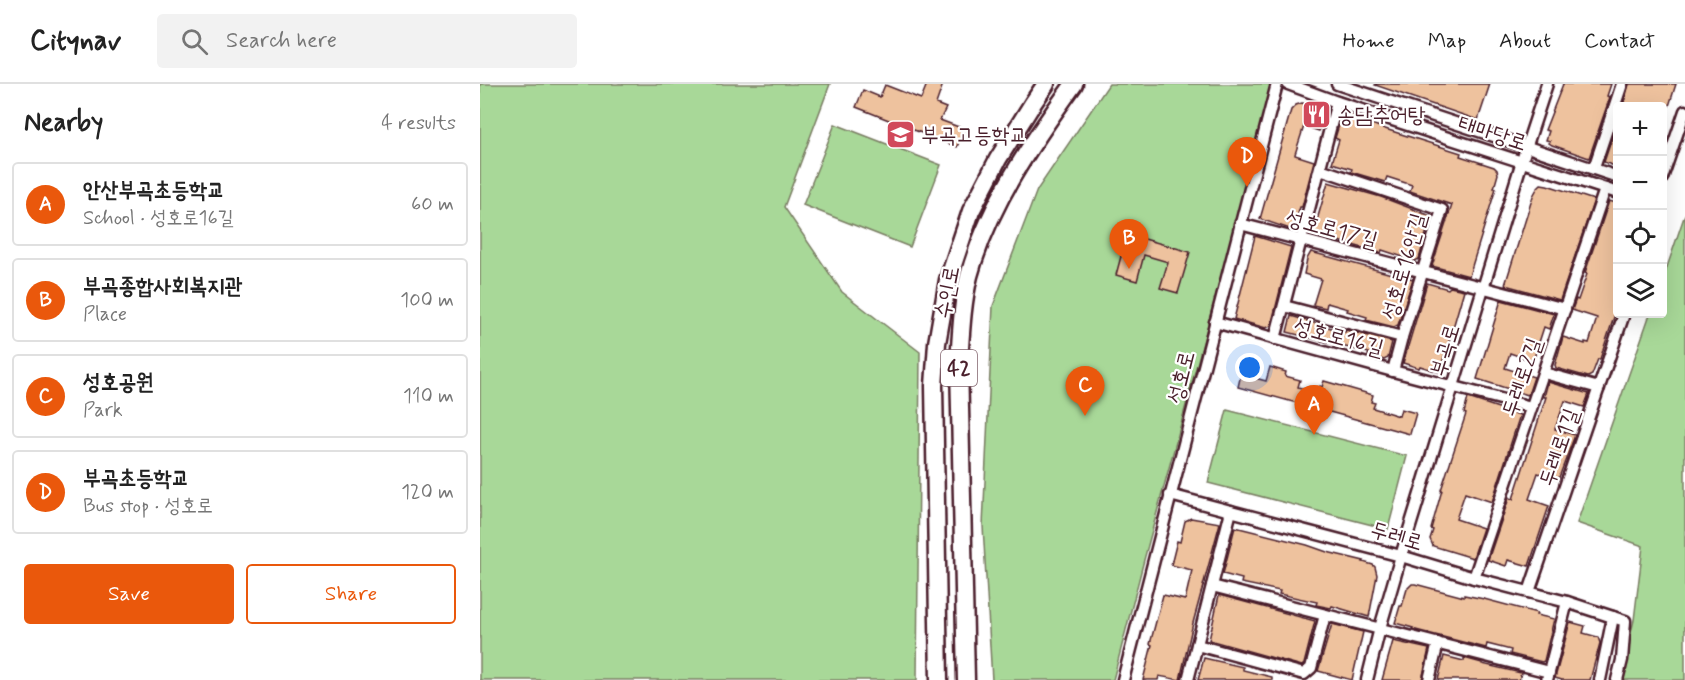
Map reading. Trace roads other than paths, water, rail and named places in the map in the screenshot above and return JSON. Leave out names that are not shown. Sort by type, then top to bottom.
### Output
[{"type":"highway","name":"수인로","points":[[938,678],[934,386],[937,343],[948,280],[971,211],[998,159],[1046,84]]},
{"type":"highway","name":"수인로","points":[[967,675],[959,363],[961,327],[969,277],[987,226],[1015,173],[1074,84]]},
{"type":"street","name":"성호로","points":[[1123,680],[1276,84]]},
{"type":"street","name":"태마당로","points":[[1288,84],[1613,192]]},
{"type":"street","name":"태마당로","points":[[1337,84],[1613,175]]},
{"type":"street","name":"부곡로","points":[[1367,680],[1401,556],[1547,84]]},
{"type":"street","points":[[1594,168],[1622,84]]},
{"type":"street","points":[[1275,339],[1337,102]]},
{"type":"street","points":[[1667,163],[1685,111]]},
{"type":"street","name":"성호로16안길","points":[[1284,306],[1402,337],[1442,210],[1320,169]]},
{"type":"street","name":"두레로2길","points":[[1474,578],[1605,189]]},
{"type":"street","name":"성호로17길","points":[[1240,224],[1565,309]]},
{"type":"street","name":"두레로1길","points":[[1529,592],[1623,318]]},
{"type":"street","name":"성호로16길","points":[[1215,322],[1531,407]]},
{"type":"street","points":[[1393,371],[1402,337]]},
{"type":"street","points":[[1544,373],[1599,388]]},
{"type":"street","name":"두레로","points":[[1170,495],[1401,556],[1613,618]]},
{"type":"street","points":[[1188,680],[1231,511]]},
{"type":"street","points":[[1212,586],[1438,643],[1548,676],[1567,603]]},
{"type":"street","points":[[1197,645],[1304,674],[1311,668],[1325,615]]},
{"type":"street","points":[[1600,680],[1613,618],[1625,621],[1622,660],[1617,680]]},
{"type":"street","points":[[1429,680],[1438,643]]},
{"type":"place","name":"송담추어탕","points":[[1316,114]]},
{"type":"place","name":"부곡고등학교","points":[[900,134]]},
{"type":"place","name":"부곡초등학교","points":[[1247,187]]},
{"type":"place","name":"부곡종합사회복지관","points":[[1129,269]]},
{"type":"place","name":"성호공원","points":[[1085,416]]},
{"type":"place","name":"안산부곡초등학교","points":[[1314,435]]}]
